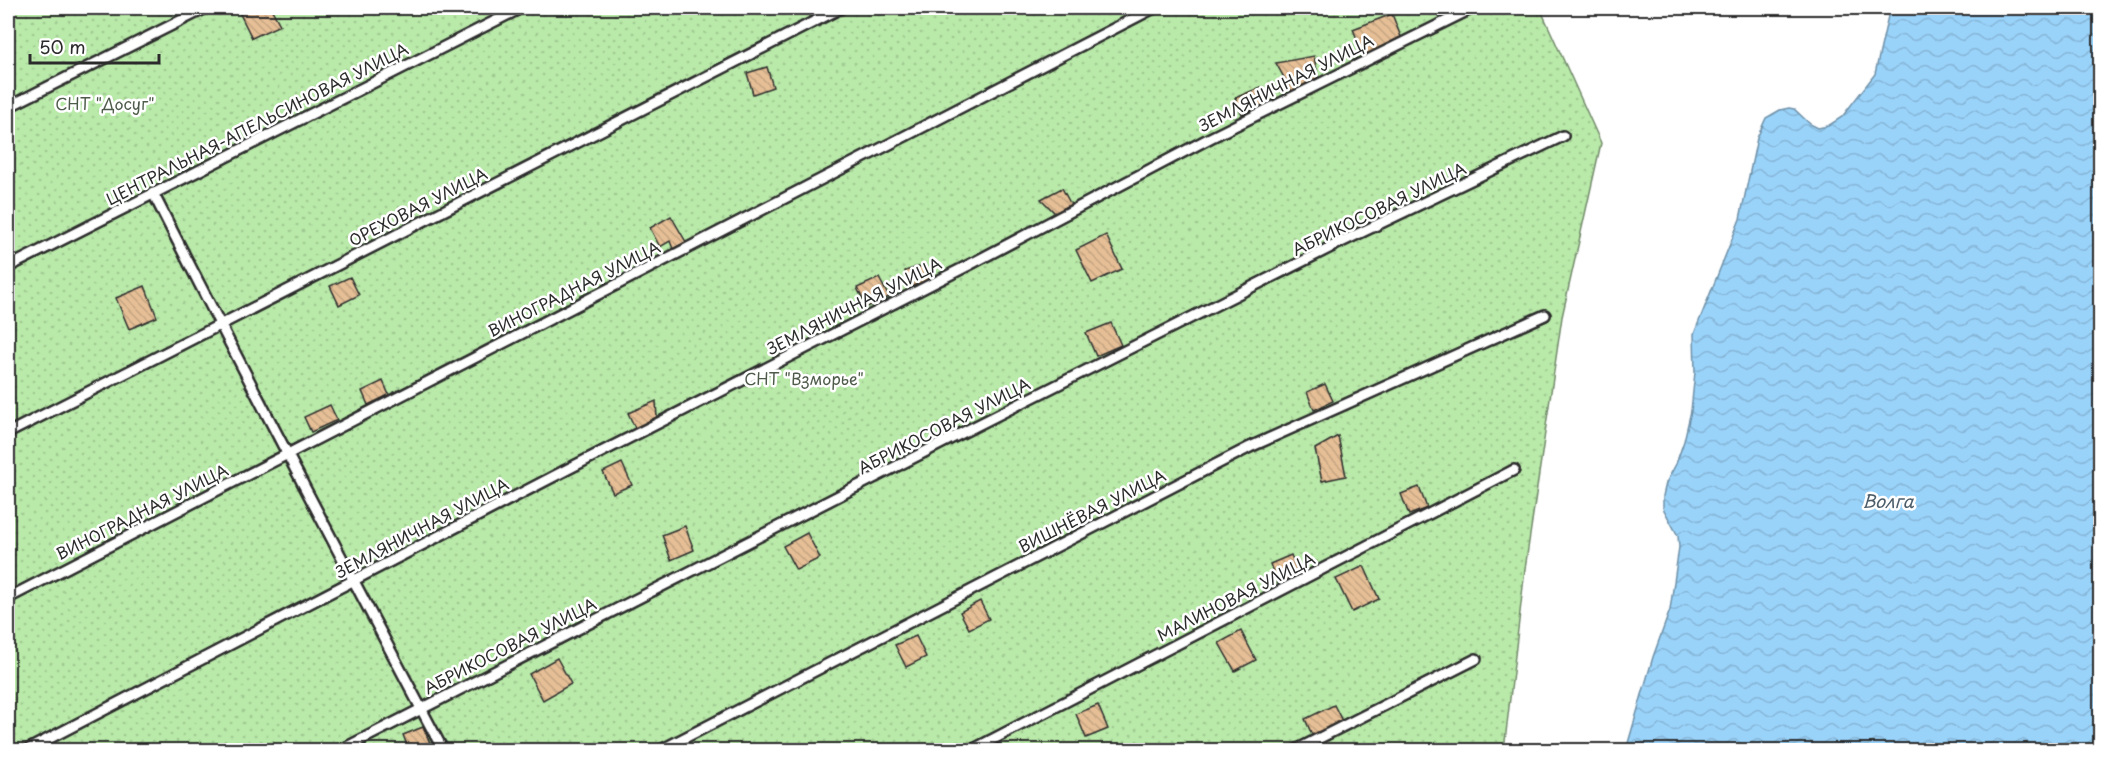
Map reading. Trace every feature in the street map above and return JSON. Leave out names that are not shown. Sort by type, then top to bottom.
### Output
[{"type":"lane","points":[[8,107],[206,8]]},
{"type":"lane","name":"ЦЕНТРАЛЬНАЯ-АПЕЛЬСИНОВАЯ УЛИЦА","points":[[8,267],[521,8]]},
{"type":"lane","name":"ОРЕХОВАЯ УЛИЦА","points":[[8,433],[841,8]]},
{"type":"lane","name":"ВИНОГРАДНАЯ УЛИЦА","points":[[8,598],[1154,8]]},
{"type":"lane","name":"ЗЕМЛЯНИЧНАЯ УЛИЦА","points":[[27,750],[969,265],[1210,138],[1473,8]]},
{"type":"lane","name":"АБРИКОСОВАЯ УЛИЦА","points":[[341,750],[1337,244],[1563,136]]},
{"type":"lane","points":[[153,193],[443,750]]},
{"type":"lane","name":"ВИШНЁВАЯ УЛИЦА","points":[[661,750],[1250,447],[1545,315]]},
{"type":"lane","name":"МАЛИНОВАЯ УЛИЦА","points":[[972,750],[1514,470]]},
{"type":"lane","points":[[1296,750],[1476,659]]},
{"type":"green space","name":"СНТ \"Досуг\"","points":[[8,8],[510,8],[8,262]]},
{"type":"green space","name":"СНТ \"Взморье\"","points":[[532,8],[1540,8],[1601,143],[1562,317],[1525,569],[1504,750],[8,750],[8,274]]},
{"type":"water","name":"Волга","points":[[1893,8],[2100,8],[2100,750],[1626,750],[1653,657],[1670,610],[1679,547],[1678,536],[1663,508],[1663,496],[1666,483],[1684,441],[1691,411],[1695,372],[1694,334],[1740,219],[1757,138],[1766,118],[1780,110],[1794,109],[1810,124],[1818,128],[1828,126],[1842,117],[1875,74],[1888,16]]},
{"type":"building","points":[[237,8],[271,8],[280,25],[252,38]]},
{"type":"building","points":[[1392,14],[1403,42],[1364,57],[1353,29]]},
{"type":"building","points":[[1314,56],[1318,77],[1292,92],[1276,63]]},
{"type":"building","points":[[767,67],[773,87],[753,94],[747,73]]},
{"type":"building","points":[[1261,87],[1268,103],[1242,114],[1235,98]]},
{"type":"building","points":[[1062,188],[1071,205],[1055,213],[1041,199]]},
{"type":"building","points":[[671,216],[686,242],[673,249],[670,241],[660,247],[650,228]]},
{"type":"building","points":[[1106,235],[1122,269],[1092,283],[1076,250]]},
{"type":"building","points":[[925,265],[930,280],[910,287],[905,271]]},
{"type":"building","points":[[350,277],[359,295],[339,305],[330,286]]},
{"type":"building","points":[[879,278],[889,297],[867,307],[857,288]]},
{"type":"building","points":[[145,286],[157,317],[129,329],[116,298]]},
{"type":"building","points":[[1111,323],[1121,345],[1096,356],[1086,333]]},
{"type":"building","points":[[383,381],[389,395],[368,405],[362,391]]},
{"type":"building","points":[[1325,384],[1333,401],[1314,410],[1307,392]]},
{"type":"building","points":[[656,401],[657,418],[635,428],[628,413]]},
{"type":"building","points":[[330,405],[337,420],[311,432],[304,417]]},
{"type":"building","points":[[1338,436],[1346,476],[1322,481],[1315,449]]},
{"type":"building","points":[[622,463],[632,485],[613,493],[603,472]]},
{"type":"building","points":[[1419,487],[1427,508],[1409,515],[1401,494]]},
{"type":"building","points":[[685,526],[694,550],[671,560],[662,535]]},
{"type":"building","points":[[807,533],[820,558],[796,570],[783,546]]},
{"type":"building","points":[[1291,555],[1299,574],[1277,583],[1270,564]]},
{"type":"building","points":[[1364,566],[1379,599],[1352,612],[1336,579]]},
{"type":"building","points":[[980,601],[989,619],[969,629],[960,612]]},
{"type":"building","points":[[1241,631],[1256,660],[1235,671],[1219,643]]},
{"type":"building","points":[[916,636],[926,657],[906,667],[895,645]]},
{"type":"building","points":[[557,658],[571,684],[543,700],[529,674]]},
{"type":"building","points":[[1098,705],[1108,729],[1086,738],[1076,714]]},
{"type":"building","points":[[1334,705],[1343,723],[1313,737],[1305,719]]},
{"type":"building","points":[[423,727],[433,750],[409,750],[403,735]]}]
